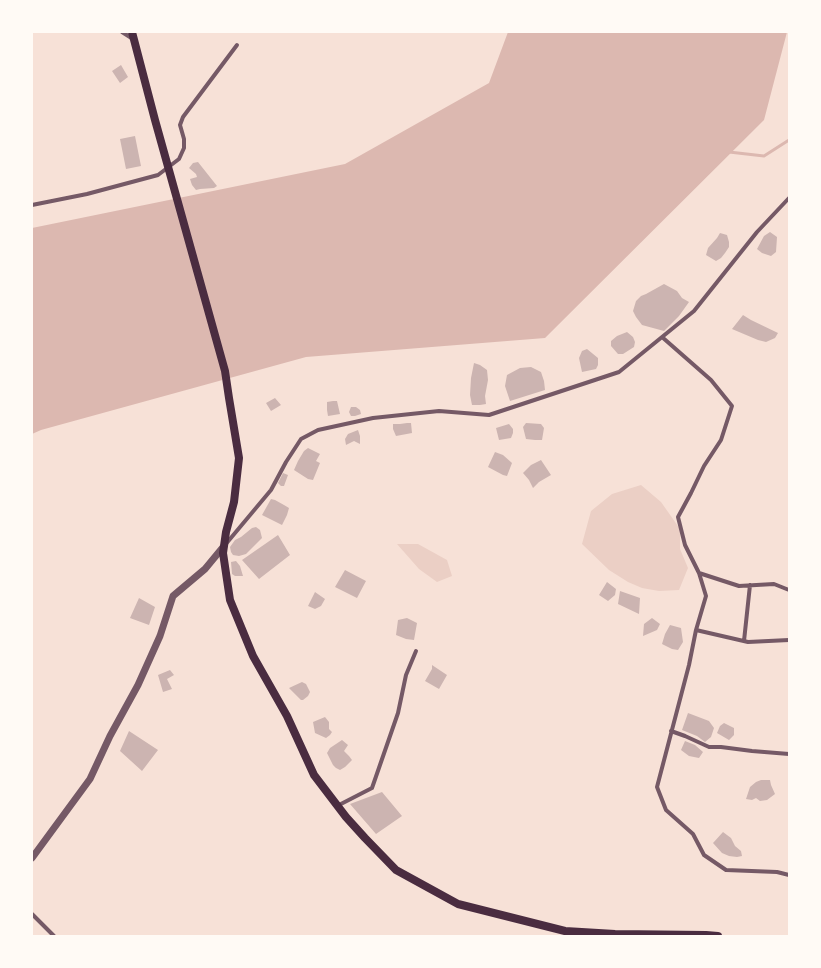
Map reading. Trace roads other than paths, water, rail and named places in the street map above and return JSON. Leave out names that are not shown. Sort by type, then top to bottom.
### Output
[{"type":"main road","points":[[133,36],[225,371],[239,458],[234,502],[226,532],[223,554],[230,600],[253,656],[287,716],[314,775],[337,806],[396,870],[458,904],[565,931],[615,934],[718,936]]},
{"type":"street","points":[[122,32],[133,36]]},
{"type":"street","points":[[32,205],[88,194],[158,175],[179,159],[184,148],[184,139],[180,125],[183,117],[237,45]]},
{"type":"street","points":[[32,858],[90,779],[110,736],[141,678],[160,636],[173,596],[205,569],[271,490],[286,462],[301,439],[318,430],[373,418],[439,412],[489,415],[619,372],[694,311],[757,232],[789,198]]},
{"type":"street","points":[[662,336],[710,380],[732,406],[721,440],[704,466],[692,493],[678,517],[686,544],[699,573],[706,596],[657,786],[666,810],[693,834],[704,855],[726,870],[777,872],[789,875]]},
{"type":"street","points":[[699,573],[739,586],[774,584],[789,590]]},
{"type":"street","points":[[744,641],[750,585]]},
{"type":"street","points":[[696,630],[748,642],[789,640]]},
{"type":"street","points":[[337,806],[372,788],[398,713],[406,675],[416,651]]},
{"type":"street","points":[[671,731],[708,747],[789,754]]},
{"type":"street","points":[[32,914],[54,936]]},
{"type":"waterway","points":[[729,152],[764,156],[789,140]]}]
